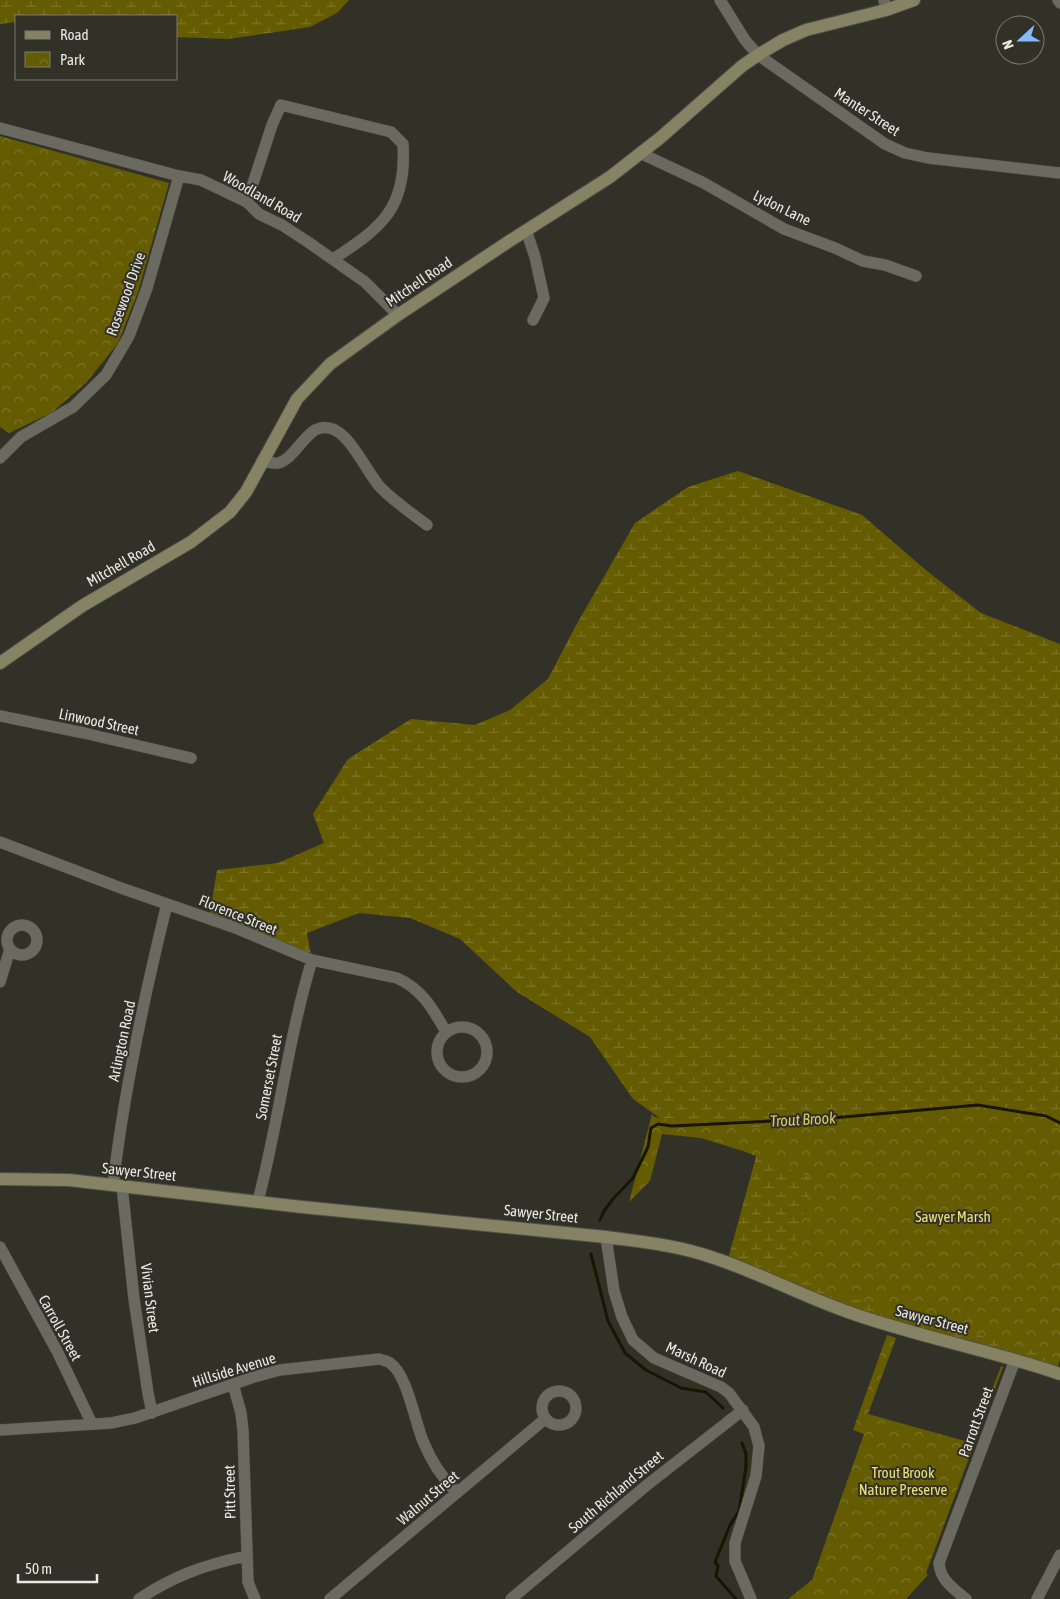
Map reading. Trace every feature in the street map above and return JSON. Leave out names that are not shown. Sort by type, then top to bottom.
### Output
[{"type":"street","name":"Manter Street","points":[[720,0],[745,40],[758,55],[885,144],[905,153],[928,158],[1060,173]]},
{"type":"street","name":"Mitchell Road","points":[[0,663],[82,606],[191,542],[230,512],[246,492],[297,399],[330,364],[398,315],[526,230],[600,184],[640,154],[742,66],[758,55],[783,40],[806,30],[885,5],[914,0]]},
{"type":"street","points":[[247,202],[272,126],[281,105],[391,132],[404,144],[405,164],[401,189],[393,207],[383,222],[363,240],[333,259]]},
{"type":"street","name":"Woodland Road","points":[[0,128],[178,176],[201,180],[247,202],[259,214],[282,225],[333,259],[365,282],[398,315]]},
{"type":"street","name":"Lydon Lane","points":[[640,154],[704,183],[784,229],[835,248],[858,259],[885,265],[916,276]]},
{"type":"street","name":"Rosewood Drive","points":[[0,458],[21,437],[73,407],[106,375],[129,336],[147,288],[178,176]]},
{"type":"street","points":[[526,230],[535,257],[544,298],[533,320]]},
{"type":"street","points":[[262,461],[277,463],[286,459],[312,432],[321,427],[329,427],[338,431],[349,441],[371,476],[381,488],[427,525]]},
{"type":"street","name":"Linwood Street","points":[[0,716],[191,758]]},
{"type":"street","name":"Florence Street","points":[[0,842],[233,927],[312,960],[386,975],[407,983],[416,988],[428,1002],[446,1032]]},
{"type":"street","name":"Arlington Road","points":[[118,1186],[118,1145],[127,1087],[166,904]]},
{"type":"street","points":[[0,982],[10,949]]},
{"type":"street","name":"Somerset Street","points":[[258,1201],[301,995],[312,960]]},
{"type":"street","points":[[461,1026],[474,1030],[482,1037],[487,1053],[485,1062],[480,1070],[470,1076],[459,1077],[449,1074],[442,1068],[438,1060],[438,1042],[446,1032],[461,1026]]},
{"type":"street","name":"Sawyer Street","points":[[0,1179],[45,1179],[118,1186],[655,1243],[711,1257],[849,1312],[892,1327],[1060,1374]]},
{"type":"street","name":"Vivian Street","points":[[118,1186],[152,1413]]},
{"type":"street","name":"Marsh Road","points":[[606,1237],[614,1291],[632,1340],[654,1358],[721,1387],[729,1393],[754,1427],[759,1446],[756,1476],[735,1543],[735,1561],[751,1598]]},
{"type":"street","name":"Carroll Street","points":[[0,1247],[57,1351],[92,1424]]},
{"type":"street","name":"Hillside Avenue","points":[[0,1430],[111,1423],[152,1413],[233,1384],[280,1370],[379,1359],[391,1364],[399,1372],[430,1458],[443,1480],[457,1493]]},
{"type":"street","name":"Parrott Street","points":[[966,1599],[952,1588],[940,1573],[939,1563],[1015,1360]]},
{"type":"street","name":"Pitt Street","points":[[233,1384],[244,1431],[246,1556],[248,1582],[255,1599]]},
{"type":"street","name":"South Richland Street","points":[[511,1599],[646,1485],[743,1410]]},
{"type":"street","name":"Walnut Street","points":[[330,1599],[545,1419]]},
{"type":"street","points":[[1037,1599],[1060,1555]]},
{"type":"street","points":[[139,1599],[177,1576],[206,1565],[246,1556]]},
{"type":"green space","points":[[0,0],[349,0],[337,13],[310,27],[228,39],[178,37],[178,15],[15,15],[15,22],[0,24]]},
{"type":"green space","points":[[0,136],[169,183],[138,292],[118,343],[86,383],[51,413],[9,433],[0,427]]},
{"type":"green space","points":[[738,471],[862,515],[927,571],[981,613],[1060,644],[1060,1359],[1056,1373],[892,1327],[727,1263],[759,1146],[684,1135],[633,1099],[590,1037],[517,992],[460,939],[410,918],[359,913],[307,933],[312,960],[209,918],[217,870],[278,863],[324,843],[313,814],[348,759],[411,719],[475,725],[510,710],[548,679],[575,627],[635,523],[688,487]]},
{"type":"green space","name":"Sawyer Marsh","points":[[983,1106],[1060,1127],[1060,1360],[1034,1350],[880,1307],[789,1274],[812,1178],[743,1151],[701,1138],[662,1134],[650,1181],[629,1202],[652,1114],[655,1117],[673,1121],[758,1128]]},
{"type":"green space","name":"Trout Brook Nature Preserve","points":[[887,1335],[896,1338],[868,1414],[972,1443],[1001,1366],[1003,1367],[926,1573],[928,1575],[906,1599],[788,1599],[812,1580],[864,1434],[853,1430]]},
{"type":"waterway","name":"Trout Brook","points":[[600,1220],[613,1199],[633,1178],[648,1147],[651,1128],[658,1124],[672,1126],[832,1118],[978,1105],[1046,1116],[1060,1123]]},
{"type":"waterway","name":"Trout Brook","points":[[591,1254],[608,1321],[625,1353],[646,1370],[681,1388],[706,1392],[723,1408]]},
{"type":"waterway","name":"Trout Brook","points":[[736,1599],[716,1576],[718,1566],[715,1562],[730,1525],[739,1511],[746,1467],[746,1454],[742,1443]]}]
